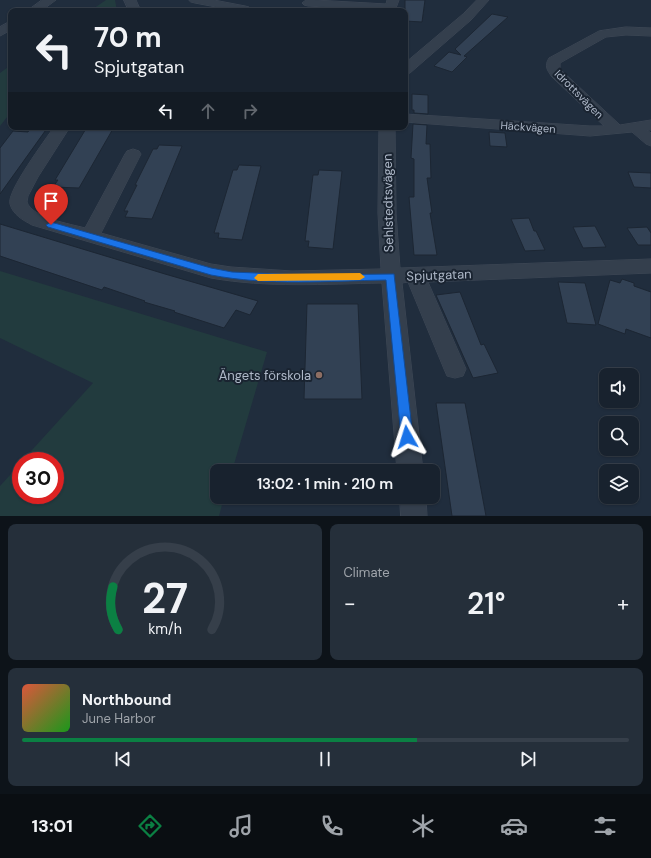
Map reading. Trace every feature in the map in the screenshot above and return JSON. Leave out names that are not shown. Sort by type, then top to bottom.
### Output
[{"type":"street","points":[[38,8],[50,0]]},
{"type":"street","points":[[196,0],[240,8]]},
{"type":"street","points":[[308,3],[390,8],[393,0]]},
{"type":"street","points":[[408,67],[467,17],[483,0]]},
{"type":"street","name":"Idrottsvägen","points":[[617,130],[557,74],[552,65],[554,61],[603,34],[626,31],[651,32]]},
{"type":"street","name":"Häckvägen","points":[[408,118],[556,130],[617,130],[651,125]]},
{"type":"street","points":[[636,128],[651,141]]},
{"type":"street","name":"Spjutgatan","points":[[60,130],[22,189],[18,201],[23,212],[38,221],[90,237],[232,276],[304,278],[391,276],[651,266]]},
{"type":"street","name":"Sehlstedtsvägen","points":[[387,130],[387,213],[391,276],[409,464]]},
{"type":"street","points":[[90,237],[133,154]]},
{"type":"street","points":[[415,275],[455,369]]},
{"type":"street","points":[[413,504],[414,516]]},
{"type":"green space","points":[[106,0],[115,0],[116,8],[94,8]]},
{"type":"green space","points":[[8,67],[8,116],[0,126],[0,73]]},
{"type":"green space","points":[[0,271],[267,352],[234,464],[210,464],[210,504],[222,504],[219,516],[0,516],[0,486],[12,473],[12,504],[64,504],[64,452],[30,452],[93,383],[0,338]]},
{"type":"building","points":[[405,0],[425,0],[422,22],[408,21],[408,8],[405,8]]},
{"type":"building","points":[[492,14],[508,17],[464,56],[467,57],[452,72],[434,66],[449,52],[461,55],[455,49]]},
{"type":"building","points":[[412,94],[428,95],[428,114],[414,113],[414,110],[412,110]]},
{"type":"building","points":[[413,124],[427,125],[426,144],[430,144],[431,178],[427,178],[432,213],[430,213],[437,255],[414,255],[409,197],[414,197],[414,159],[411,158]]},
{"type":"building","points":[[29,130],[46,130],[0,194],[0,148],[13,131],[28,132]]},
{"type":"building","points":[[85,130],[112,130],[79,188],[53,187],[58,180],[55,180]]},
{"type":"building","points":[[489,132],[505,133],[507,147],[490,146]]},
{"type":"building","points":[[159,145],[182,146],[152,219],[125,217],[128,211],[124,211],[137,185],[135,185],[153,149],[157,149]]},
{"type":"building","points":[[239,165],[261,166],[242,240],[218,238],[219,233],[214,233],[233,170],[237,170]]},
{"type":"building","points":[[319,170],[342,171],[333,249],[308,247],[309,241],[305,241],[313,175],[318,175]]},
{"type":"building","points":[[628,172],[651,173],[651,188],[634,187]]},
{"type":"building","points":[[529,218],[534,231],[536,231],[545,250],[525,251],[511,219]]},
{"type":"building","points":[[0,224],[258,301],[250,315],[236,310],[224,328],[144,302],[145,301],[104,287],[102,290],[0,256]]},
{"type":"building","points":[[595,226],[606,247],[583,248],[573,227]]},
{"type":"building","points":[[647,227],[651,233],[651,245],[638,245],[627,228]]},
{"type":"building","points":[[622,279],[634,283],[634,286],[651,292],[651,338],[626,329],[625,334],[598,324],[610,280],[620,283]]},
{"type":"building","points":[[558,282],[585,283],[596,325],[567,323]]},
{"type":"building","points":[[460,292],[481,345],[484,344],[498,373],[473,378],[436,295]]},
{"type":"building","points":[[307,304],[358,304],[362,399],[304,399]]},
{"type":"building","points":[[436,403],[465,403],[486,516],[452,516]]},
{"type":"slow traffic","points":[[258,278],[360,277]]},
{"type":"place","name":"Ängets förskola","points":[[319,375]]},
{"type":"route","points":[[51,225],[232,276],[255,278],[304,278],[391,276],[407,437]]}]
